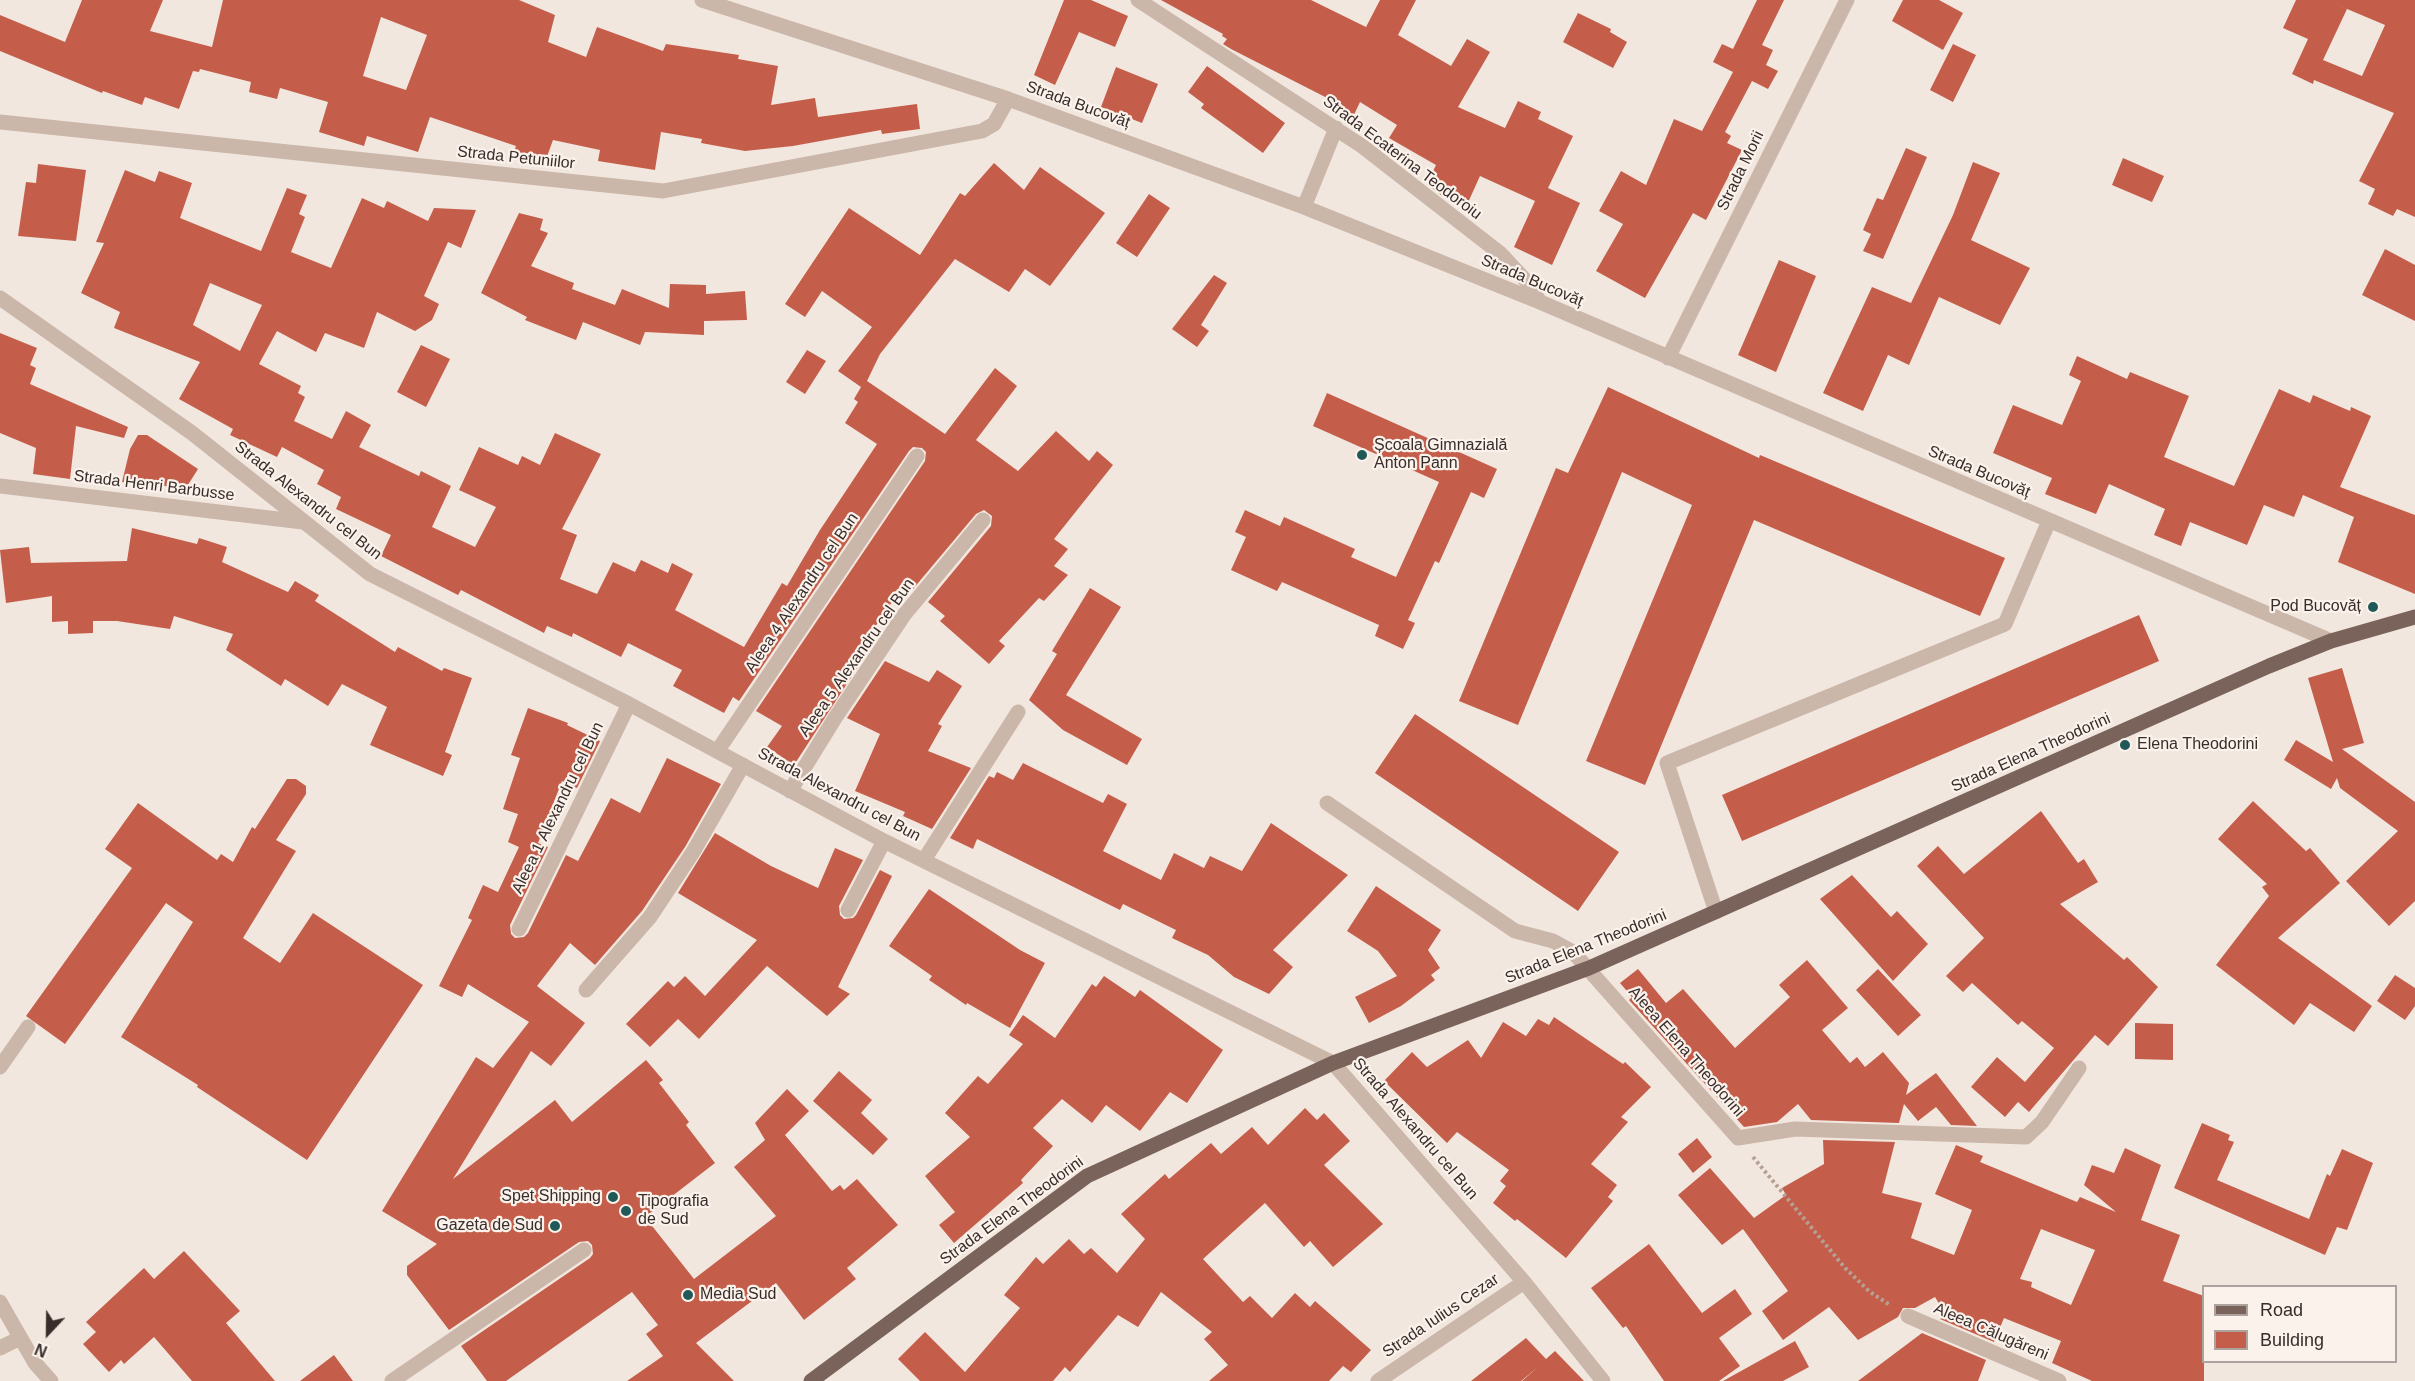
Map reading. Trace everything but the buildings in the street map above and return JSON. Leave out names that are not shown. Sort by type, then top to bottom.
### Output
[{"type":"main road","name":"Strada Elena Theodorini","points":[[811,1381],[1087,1176],[1333,1063],[1589,968],[2331,641],[2415,618]]},
{"type":"street","name":"Strada Bucovăț","points":[[702,0],[1008,99],[1304,207],[1540,302],[2331,641]]},
{"type":"street","name":"Strada Ecaterina Teodoroiu","points":[[1138,0],[1336,128],[1501,254],[1528,283],[1540,302]]},
{"type":"street","name":"Strada Morii","points":[[1668,358],[1847,0]]},
{"type":"street","name":"Strada Petuniilor","points":[[0,122],[663,191],[982,131],[994,124],[1008,99]]},
{"type":"street","points":[[1304,207],[1336,128]]},
{"type":"street","name":"Strada Alexandru cel Bun","points":[[0,298],[192,433],[370,574],[718,750],[884,841],[1333,1063],[1524,1282],[1603,1381]]},
{"type":"street","name":"Aleea 4 Alexandru cel Bun","points":[[718,750],[917,456]]},
{"type":"street","name":"Strada Henri Barbusse","points":[[0,486],[303,522]]},
{"type":"street","name":"Aleea 5 Alexandru cel Bun","points":[[790,791],[835,718],[904,615],[983,520]]},
{"type":"street","points":[[1716,912],[1667,762],[2005,624],[2049,521]]},
{"type":"street","name":"Aleea 1 Alexandru cel Bun","points":[[519,929],[629,704]]},
{"type":"street","points":[[924,860],[1018,712]]},
{"type":"street","points":[[586,990],[650,917],[693,852],[742,765]]},
{"type":"street","name":"Aleea Elena Theodorini","points":[[1327,803],[1506,925],[1523,934],[1565,947],[1589,968],[1738,1138],[1795,1129],[2026,1137],[2042,1122],[2079,1068]]},
{"type":"street","points":[[848,910],[884,841]]},
{"type":"street","points":[[0,1067],[28,1027]]},
{"type":"street","points":[[392,1381],[584,1250]]},
{"type":"street","name":"Strada Iulius Cezar","points":[[1378,1381],[1524,1282]]},
{"type":"street","points":[[0,1302],[35,1363],[51,1381]]},
{"type":"street","name":"Aleea Călugăreni","points":[[1908,1316],[2060,1381]]},
{"type":"street","points":[[0,1348],[20,1338]]},
{"type":"path","points":[[1738,1138],[1845,1268],[1870,1292],[1908,1316]]},
{"type":"place","name":"Școala Gimnazială Anton Pann","points":[[1362,455]]},
{"type":"place","name":"Pod Bucovăț","points":[[2373,607]]},
{"type":"place","name":"Elena Theodorini","points":[[2125,745]]},
{"type":"place","name":"Spet Shipping","points":[[613,1197]]},
{"type":"place","name":"Tipografia de Sud","points":[[626,1211]]},
{"type":"place","name":"Gazeta de Sud","points":[[555,1226]]},
{"type":"place","name":"Media Sud","points":[[688,1295]]}]
